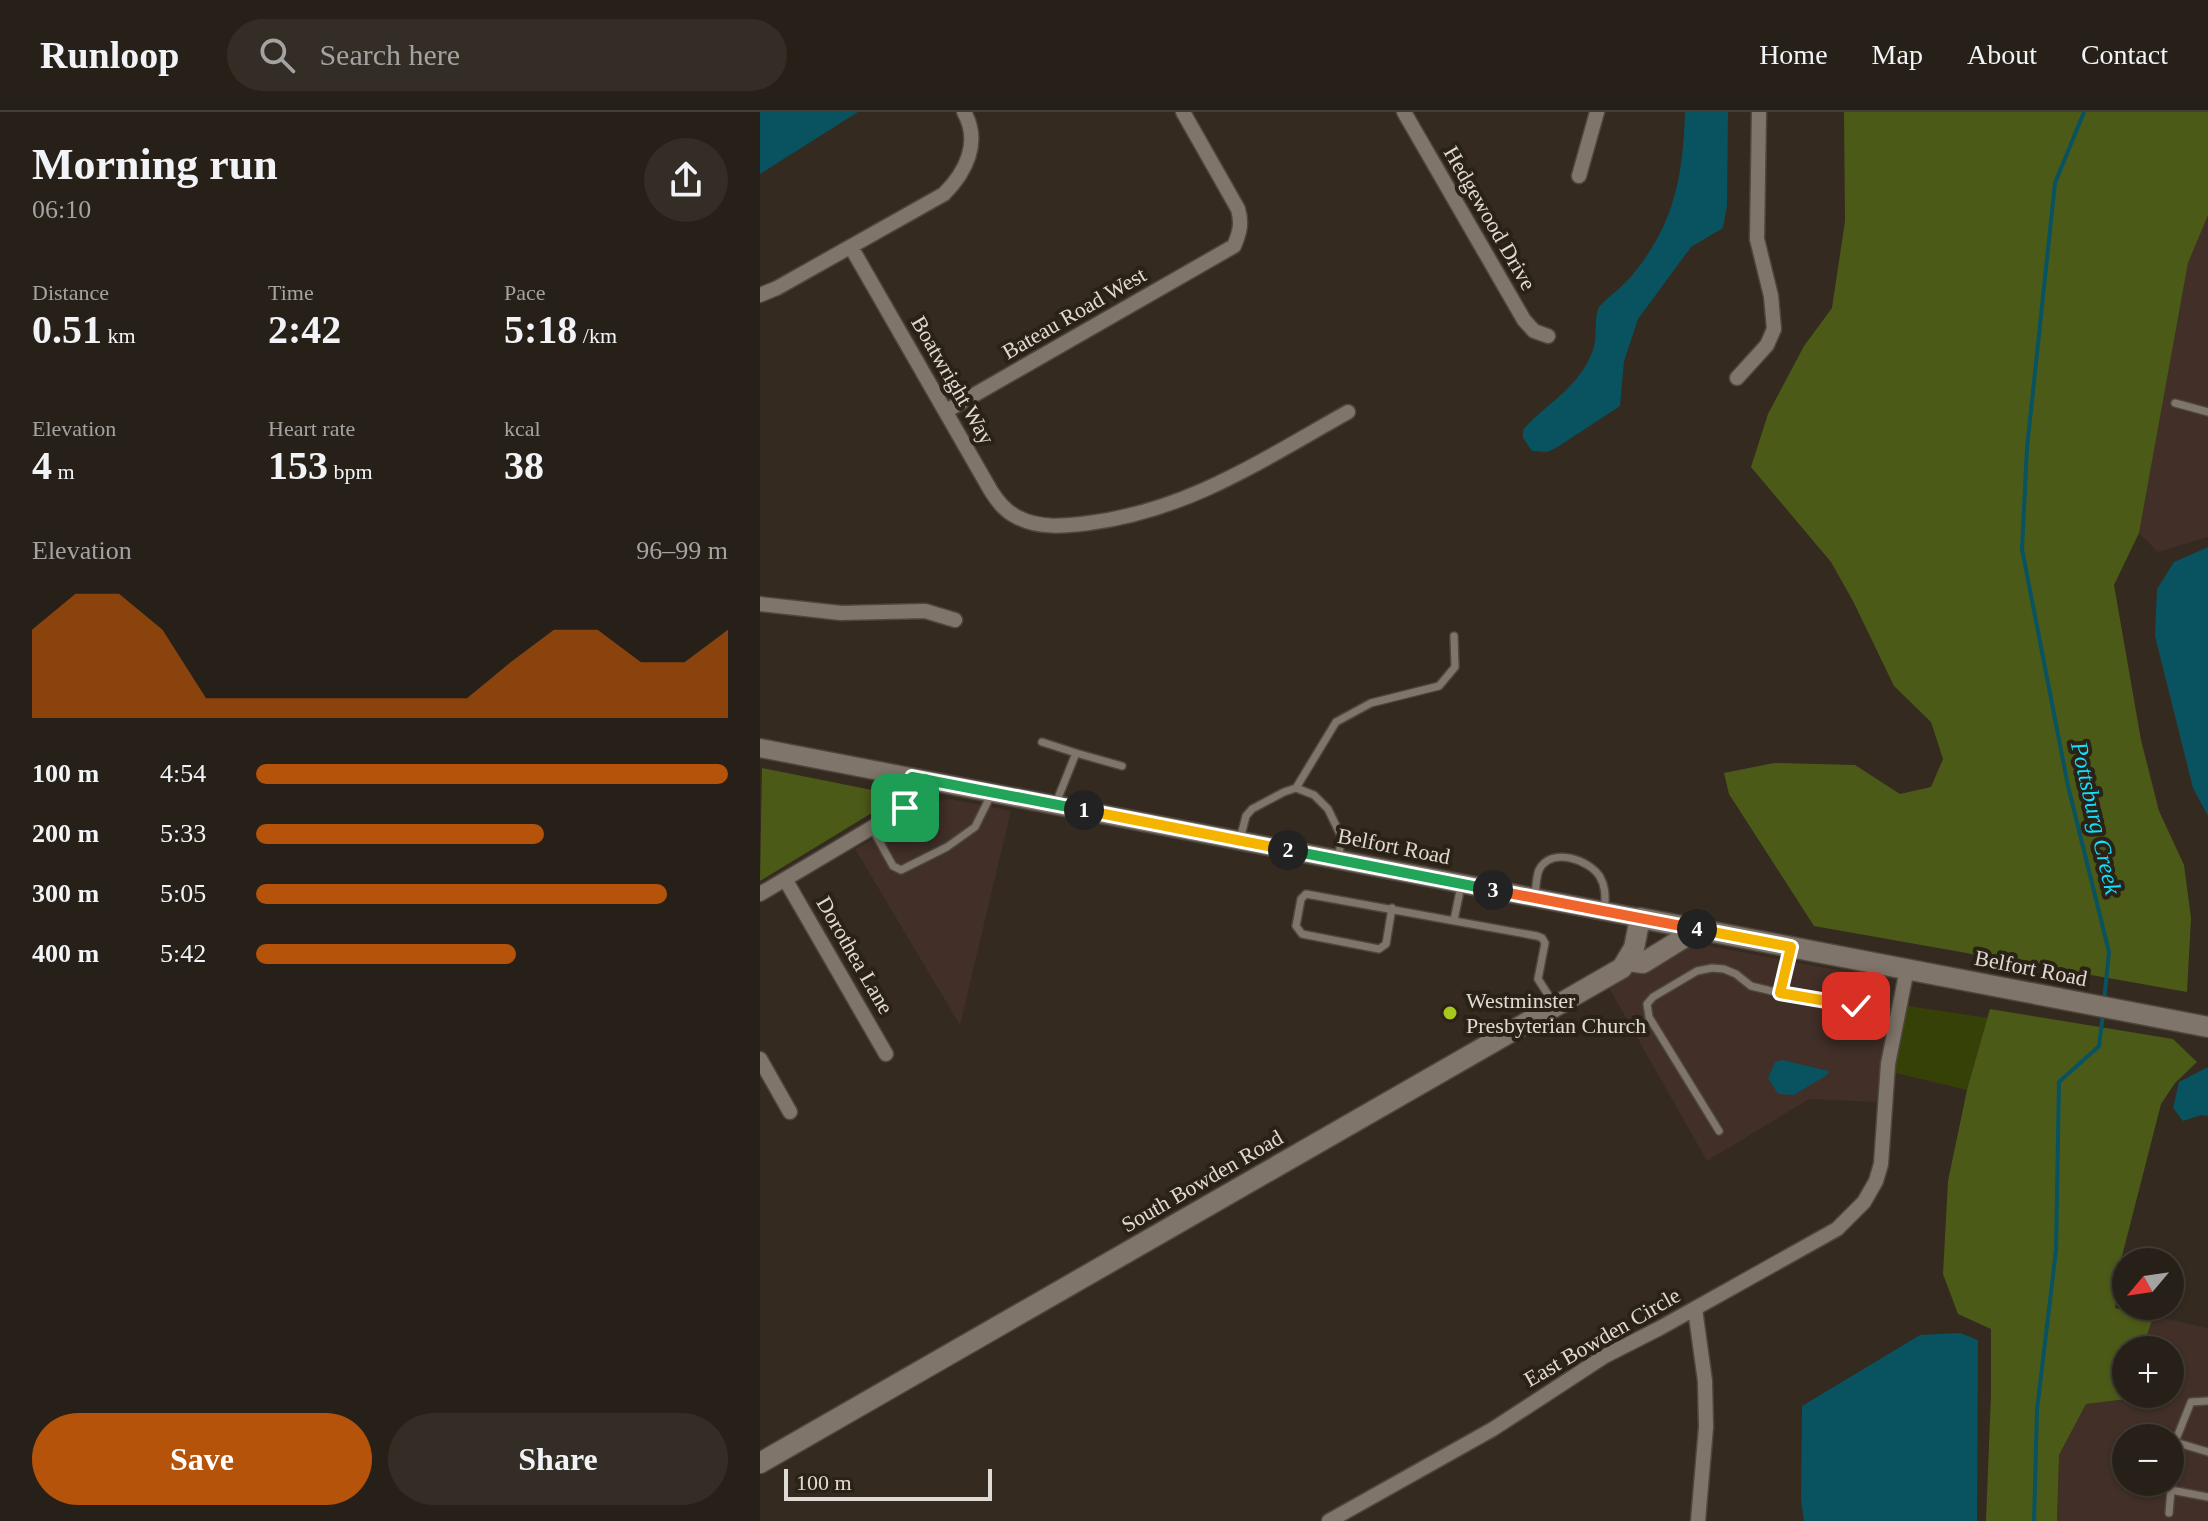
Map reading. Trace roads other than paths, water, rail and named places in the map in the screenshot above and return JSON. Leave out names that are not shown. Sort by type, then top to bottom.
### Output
[{"type":"main road","name":"Belfort Road","points":[[1640,918],[2208,1027]]},
{"type":"main road","points":[[1628,961],[1640,918]]},
{"type":"main road","name":"South Bowden Road","points":[[760,1463],[1622,968],[1628,961],[1643,963],[1698,929]]},
{"type":"street","points":[[760,295],[944,194],[958,180],[967,163],[971,136],[964,112]]},
{"type":"street","name":"Bateau Road West","points":[[946,411],[1234,246],[1240,233],[1238,209],[1183,112]]},
{"type":"street","name":"Hedgewood Drive","points":[[1404,112],[1524,320],[1534,331],[1548,336]]},
{"type":"street","points":[[1579,176],[1597,112]]},
{"type":"street","points":[[1737,378],[1767,345],[1774,329],[1771,296],[1757,239],[1759,112]]},
{"type":"street","name":"Boatwright Way","points":[[851,247],[991,491],[1003,508],[1030,523],[1063,527],[1158,510],[1228,479],[1348,412]]},
{"type":"street","points":[[760,604],[841,613],[925,611],[955,620]]},
{"type":"street","name":"Belfort Road","points":[[760,748],[1640,918]]},
{"type":"street","points":[[760,894],[905,808],[912,777]]},
{"type":"street","name":"Dorothea Lane","points":[[785,879],[886,1054]]},
{"type":"street","name":"East Bowden Circle","points":[[1329,1521],[1493,1429],[1605,1356],[1837,1229],[1854,1213],[1876,1181],[1881,1164],[1888,1064],[1907,969]]},
{"type":"street","points":[[760,1059],[790,1112]]},
{"type":"street","points":[[1695,1309],[1705,1381],[1706,1427],[1698,1521]]},
{"type":"lane","points":[[2175,403],[2208,412]]},
{"type":"lane","points":[[1296,788],[1336,722],[1371,703],[1439,686],[1455,667],[1454,639]]},
{"type":"lane","points":[[1042,742],[1122,766]]},
{"type":"lane","points":[[1055,805],[1076,753]]},
{"type":"lane","points":[[1240,841],[1246,816],[1252,809],[1296,788],[1314,795],[1328,809],[1341,836],[1339,860]]},
{"type":"lane","points":[[872,828],[893,866],[901,870],[947,847],[975,827],[992,793]]},
{"type":"lane","points":[[1535,898],[1538,871],[1543,865],[1556,858],[1579,858],[1592,866],[1601,878],[1606,890],[1605,911]]},
{"type":"lane","points":[[1454,920],[1462,884]]},
{"type":"lane","points":[[1392,908],[1386,944],[1379,949],[1302,934],[1296,926],[1301,899],[1306,894],[1392,908],[1542,938],[1544,949],[1538,979],[1555,1006]]},
{"type":"lane","points":[[1780,993],[1791,947]]},
{"type":"lane","points":[[1719,1131],[1649,1017],[1647,1004],[1653,997],[1697,971],[1712,968],[1736,974],[1751,986],[1856,1006]]},
{"type":"lane","points":[[2182,1424],[2191,1402],[2208,1401]]},
{"type":"lane","points":[[2184,1445],[2208,1452]]},
{"type":"lane","points":[[2184,1492],[2208,1497]]},
{"type":"lane","points":[[2169,1513],[2170,1496]]},
{"type":"water","points":[[760,112],[858,112],[760,174]]},
{"type":"water","points":[[1685,112],[1728,112],[1727,205],[1723,228],[1691,247],[1638,319],[1624,361],[1620,406],[1556,448],[1547,452],[1532,451],[1523,438],[1523,430],[1571,385],[1587,364],[1593,350],[1599,307],[1634,273],[1668,217],[1679,178]]},
{"type":"water","points":[[2208,547],[2208,816],[2193,788],[2155,636],[2157,589],[2174,562]]},
{"type":"water","points":[[1782,1060],[1829,1071],[1794,1095],[1778,1094],[1768,1078],[1775,1062]]},
{"type":"water","points":[[2206,1068],[2208,1116],[2183,1121],[2173,1108],[2179,1082]]},
{"type":"water","points":[[1960,1333],[1978,1340],[1977,1521],[1804,1521],[1801,1500],[1802,1406],[1920,1335]]},
{"type":"waterway","name":"Pottsburg Creek","points":[[2084,112],[2055,183],[2027,448],[2022,549],[2068,786],[2109,952],[2104,1001]]},
{"type":"waterway","name":"Pottsburg Creek","points":[[2034,1521],[2037,1410],[2056,1250],[2059,1082],[2099,1046],[2103,1014]]},
{"type":"place","name":"Westminster Presbyterian Church","points":[[1450,1013]]}]
